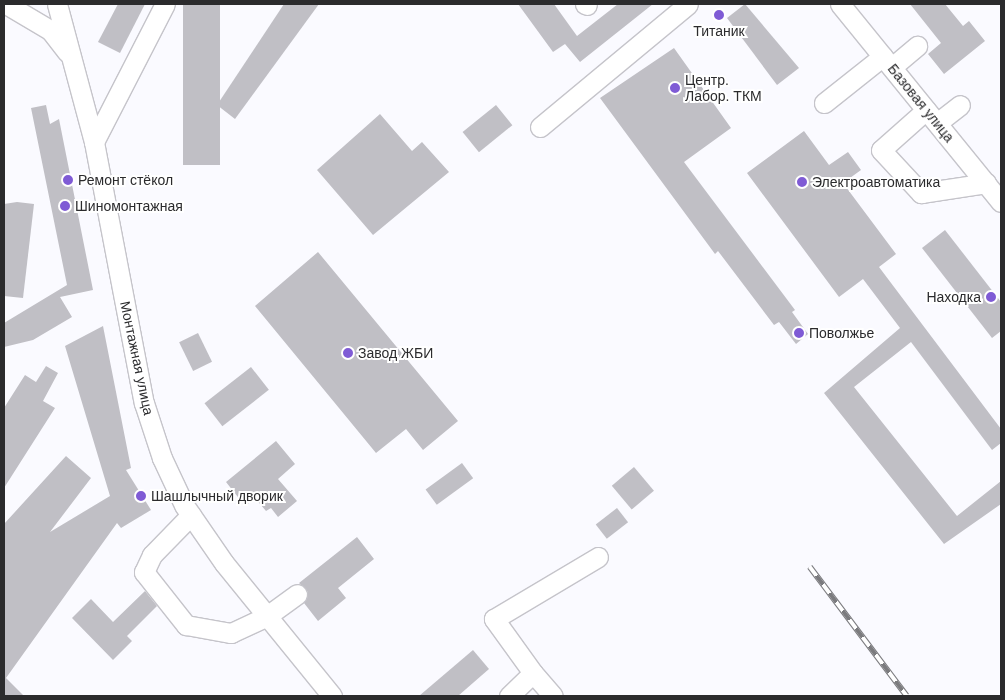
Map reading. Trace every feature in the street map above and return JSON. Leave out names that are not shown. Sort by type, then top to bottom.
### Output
[{"type":"street","name":"Монтажная улица","points":[[6,4],[50,30],[72,58]]},
{"type":"street","name":"Монтажная улица","points":[[58,4],[94,142],[144,403],[162,458],[191,515],[267,616],[332,696]]},
{"type":"street","points":[[94,142],[165,4]]},
{"type":"street","points":[[540,127],[688,4]]},
{"type":"street","name":"Базовая улица","points":[[840,4],[1001,202]]},
{"type":"street","points":[[824,103],[887,62],[917,46]]},
{"type":"street","points":[[960,105],[932,116],[881,150],[921,193],[986,183]]},
{"type":"street","points":[[191,515],[152,555],[144,572],[186,625],[231,634],[267,616],[297,594]]},
{"type":"street","points":[[553,696],[494,619],[598,557]]},
{"type":"street","points":[[508,696],[534,673]]},
{"type":"building","points":[[118,4],[145,4],[120,53],[98,42]]},
{"type":"building","points":[[183,4],[220,4],[220,165],[183,165]]},
{"type":"building","points":[[284,4],[319,4],[235,119],[217,105]]},
{"type":"building","points":[[518,4],[554,4],[577,36],[618,4],[653,4],[580,62],[565,44],[553,52]]},
{"type":"building","points":[[745,4],[799,68],[777,85],[727,18]]},
{"type":"building","points":[[910,4],[945,4],[963,26],[969,21],[985,41],[944,74],[928,54],[941,43]]},
{"type":"building","points":[[674,48],[731,128],[684,162],[795,310],[792,312],[808,334],[796,344],[779,322],[774,325],[718,251],[715,254],[600,98]]},
{"type":"building","points":[[46,105],[50,124],[59,119],[93,290],[60,297],[72,317],[33,340],[4,347],[4,323],[67,285],[31,108]]},
{"type":"building","points":[[496,105],[512,125],[479,152],[463,132]]},
{"type":"building","points":[[380,114],[412,151],[422,142],[449,172],[373,235],[317,170]]},
{"type":"building","points":[[804,131],[829,165],[848,152],[861,170],[843,183],[896,254],[879,267],[1001,429],[1001,443],[992,450],[911,342],[854,387],[957,516],[1001,481],[1001,504],[944,544],[824,393],[900,328],[863,279],[839,297],[747,173]]},
{"type":"building","points":[[17,202],[34,204],[23,298],[4,296],[4,204]]},
{"type":"building","points":[[945,230],[1001,302],[1001,331],[992,338],[922,248]]},
{"type":"building","name":"Завод ЖБИ","points":[[318,252],[458,421],[423,450],[406,429],[376,453],[255,306]]},
{"type":"building","points":[[103,326],[131,468],[126,470],[151,510],[121,528],[117,523],[6,678],[24,696],[4,696],[4,524],[66,456],[91,478],[50,532],[110,496],[65,346]]},
{"type":"building","points":[[198,333],[212,362],[193,371],[179,342]]},
{"type":"building","points":[[46,366],[58,373],[43,401],[55,408],[4,488],[4,408],[25,375],[36,382]]},
{"type":"building","points":[[251,367],[269,390],[222,426],[205,403]]},
{"type":"building","points":[[276,441],[295,464],[278,479],[297,501],[278,517],[271,508],[266,511],[255,498],[245,506],[226,482]]},
{"type":"building","points":[[462,463],[473,478],[437,505],[426,489]]},
{"type":"building","points":[[634,467],[654,491],[632,509],[612,486]]},
{"type":"building","points":[[617,508],[628,522],[607,539],[596,525]]},
{"type":"building","points":[[357,537],[374,559],[338,588],[346,598],[318,621],[304,603],[308,592],[299,583]]},
{"type":"building","points":[[145,591],[157,606],[127,636],[132,641],[113,660],[72,618],[91,599],[113,622]]},
{"type":"building","points":[[473,650],[489,669],[458,696],[419,696]]},
{"type":"railway","points":[[810,567],[907,696]]},
{"type":"place","name":"Титаник","points":[[719,15]]},
{"type":"place","name":"Центр. Лабор. ТКМ","points":[[675,88]]},
{"type":"place","name":"Ремонт стёкол","points":[[68,180]]},
{"type":"place","name":"Электроавтоматика","points":[[802,182]]},
{"type":"place","name":"Шиномонтажная","points":[[65,206]]},
{"type":"place","name":"Находка","points":[[991,297]]},
{"type":"place","name":"Поволжье","points":[[799,333]]},
{"type":"place","name":"Завод ЖБИ","points":[[348,353]]},
{"type":"place","name":"Шашлычный дворик","points":[[141,496]]}]
